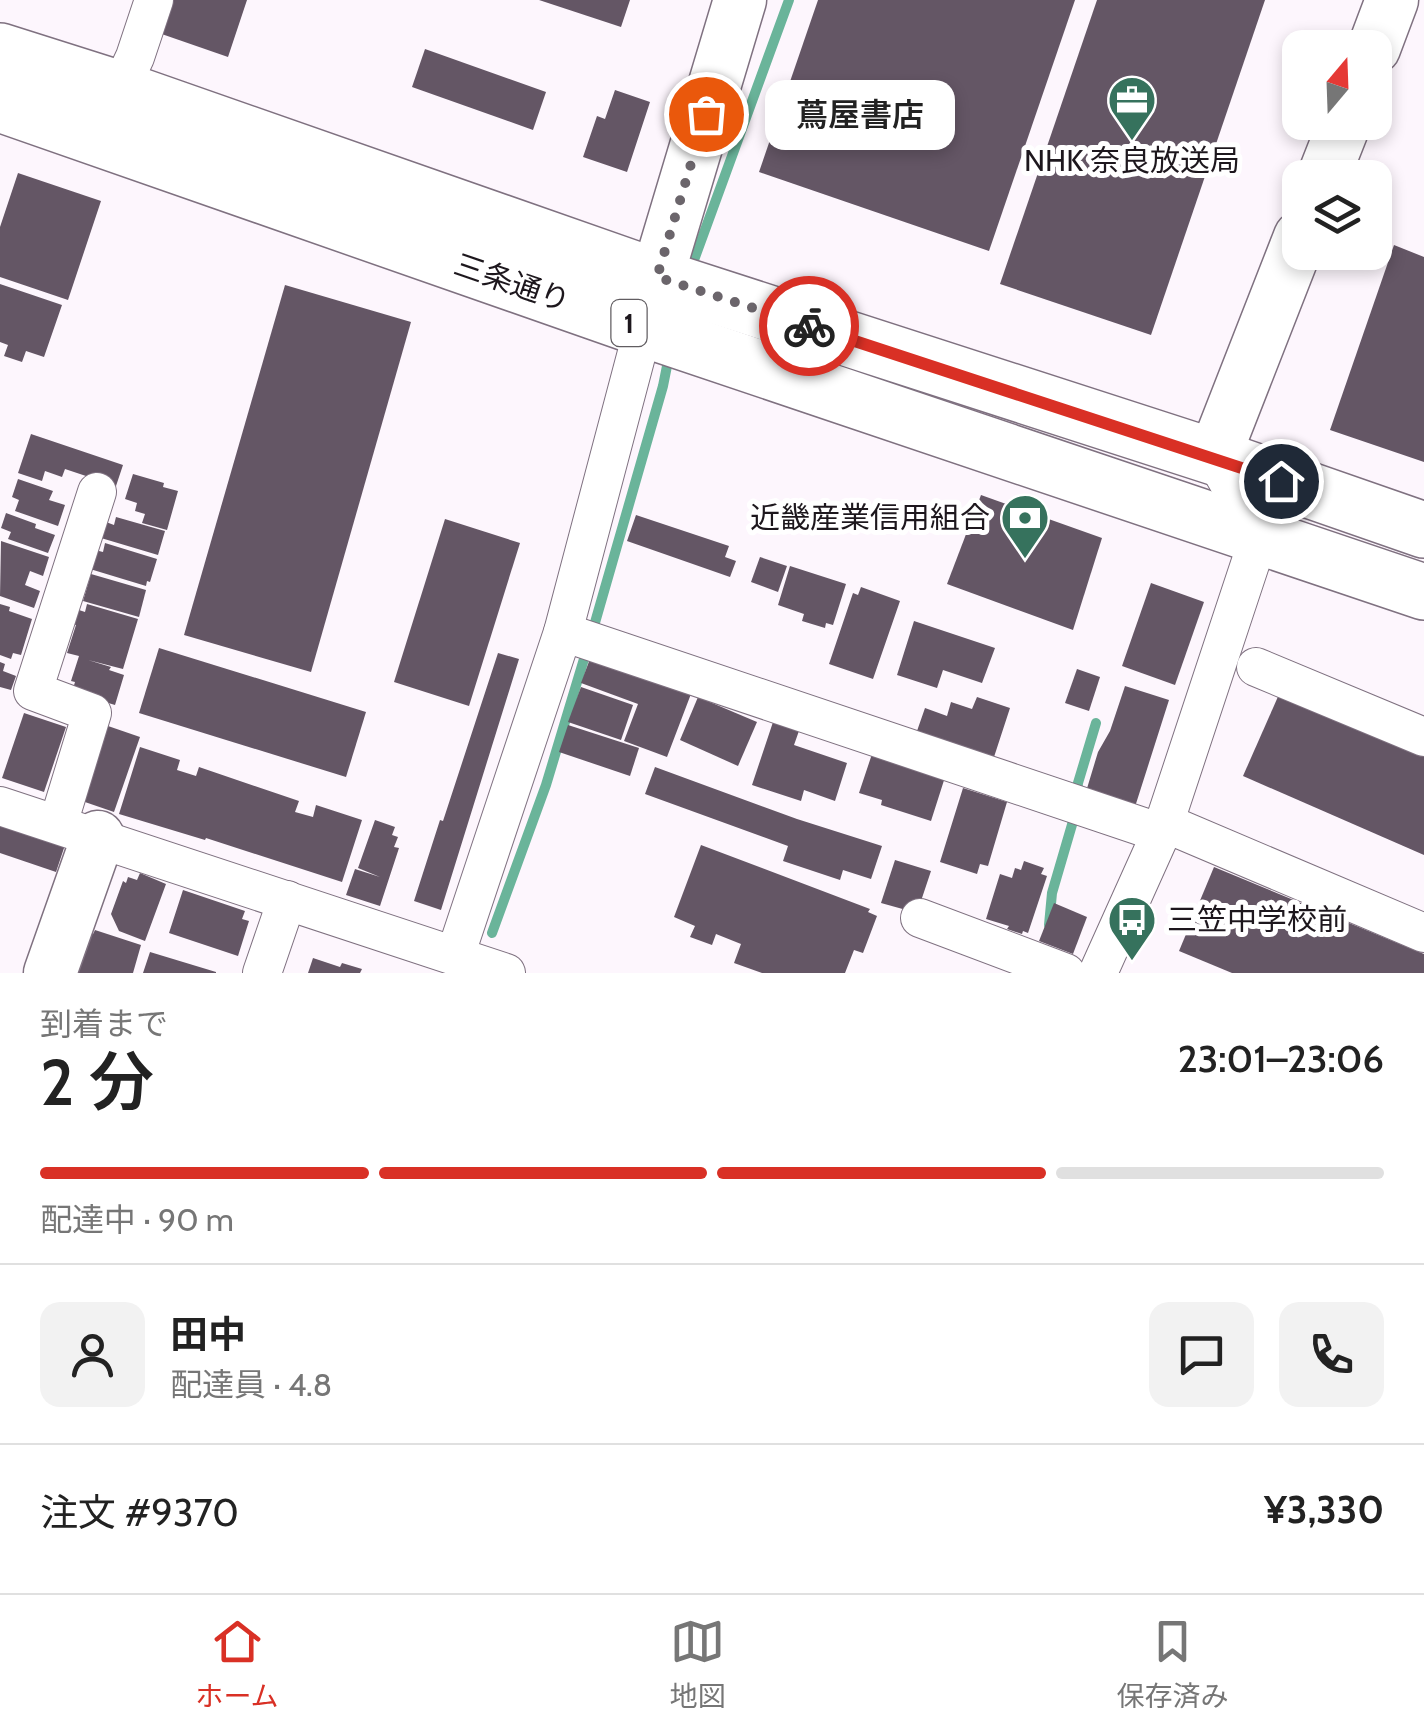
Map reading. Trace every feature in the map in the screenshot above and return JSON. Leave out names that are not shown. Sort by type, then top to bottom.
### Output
[{"type":"main road","name":"三条通り","points":[[0,51],[120,89],[657,277],[1424,530]]},
{"type":"main road","name":"三条通り","points":[[0,104],[644,328],[1424,592]]},
{"type":"street","points":[[120,89],[154,0]]},
{"type":"street","points":[[455,956],[562,632],[657,277],[740,0]]},
{"type":"street","points":[[1381,30],[1392,0]]},
{"type":"street","points":[[1098,973],[1163,828],[1259,537],[1214,458],[1287,270]]},
{"type":"street","points":[[50,973],[78,830],[92,713],[33,691],[97,492]]},
{"type":"street","points":[[562,632],[1163,828],[1424,933]]},
{"type":"street","points":[[1256,668],[1424,737]]},
{"type":"street","points":[[0,806],[506,973]]},
{"type":"street","points":[[262,973],[287,900]]},
{"type":"street","points":[[920,918],[1066,973]]},
{"type":"building","points":[[164,0],[247,0],[228,57],[153,31]]},
{"type":"building","points":[[539,0],[630,0],[621,27]]},
{"type":"building","points":[[818,0],[1075,0],[989,251],[759,172]]},
{"type":"building","name":"NHK 奈良放送局","points":[[1097,0],[1265,0],[1151,335],[1000,284]]},
{"type":"building","points":[[425,49],[546,92],[533,130],[412,87]]},
{"type":"building","points":[[615,90],[650,102],[627,172],[583,157],[597,116],[605,119]]},
{"type":"building","points":[[18,173],[101,201],[68,300],[0,277],[0,227]]},
{"type":"building","points":[[1394,245],[1424,257],[1424,462],[1330,430],[1385,270],[1392,270]]},
{"type":"building","points":[[0,284],[62,305],[44,357],[26,351],[22,362],[4,356],[8,345],[0,342]]},
{"type":"building","points":[[285,285],[411,322],[311,672],[184,635]]},
{"type":"building","points":[[31,434],[123,465],[116,486],[65,469],[62,477],[45,471],[42,481],[18,473]]},
{"type":"building","points":[[133,474],[178,491],[167,530],[142,523],[145,514],[135,511],[137,503],[125,499]]},
{"type":"building","points":[[18,479],[53,491],[49,500],[65,505],[58,526],[15,511],[19,500],[12,497]]},
{"type":"building","name":"近畿産業信用組合","points":[[981,495],[1102,538],[1073,630],[947,584]]},
{"type":"building","points":[[6,513],[55,535],[48,553],[8,539],[11,532],[1,528]]},
{"type":"building","points":[[636,515],[729,546],[725,557],[736,561],[730,577],[627,541]]},
{"type":"building","points":[[116,517],[165,531],[158,555],[101,538],[106,522],[114,525]]},
{"type":"building","points":[[445,519],[520,543],[469,706],[394,682]]},
{"type":"building","points":[[1,541],[49,557],[43,576],[30,571],[25,585],[40,591],[34,608],[0,596]]},
{"type":"building","points":[[105,543],[157,559],[150,582],[146,586],[90,569],[95,550],[103,552]]},
{"type":"building","points":[[760,557],[787,566],[778,592],[751,582]]},
{"type":"building","points":[[790,566],[846,584],[833,625],[826,623],[825,628],[802,621],[804,614],[778,605]]},
{"type":"building","points":[[91,574],[146,590],[139,617],[83,601]]},
{"type":"building","points":[[1151,583],[1204,602],[1175,685],[1122,666]]},
{"type":"building","points":[[861,587],[900,601],[873,679],[829,664],[853,593],[858,595]]},
{"type":"building","points":[[0,604],[32,619],[21,655],[13,653],[11,659],[0,655]]},
{"type":"building","points":[[87,604],[138,619],[123,669],[88,660],[124,675],[115,705],[72,692],[75,682],[71,681],[79,656],[67,653],[76,625],[72,624],[76,609],[85,612]]},
{"type":"building","points":[[914,621],[995,648],[982,683],[943,670],[937,688],[897,675]]},
{"type":"building","points":[[159,648],[366,712],[346,777],[139,713]]},
{"type":"building","points":[[594,648],[694,686],[667,757],[624,741],[638,704],[581,683]]},
{"type":"building","points":[[498,653],[519,659],[441,910],[414,901]]},
{"type":"building","points":[[0,662],[5,664],[3,671],[16,676],[11,690],[0,687]]},
{"type":"building","points":[[1077,669],[1100,677],[1089,711],[1065,703]]},
{"type":"building","points":[[1284,683],[1424,744],[1424,855],[1243,776]]},
{"type":"building","points":[[1125,686],[1169,700],[1134,810],[1085,795]]},
{"type":"building","points":[[581,687],[633,705],[621,740],[568,722]]},
{"type":"building","points":[[698,697],[757,722],[738,766],[680,740]]},
{"type":"building","points":[[977,697],[1010,708],[994,757],[917,731],[925,708],[947,716],[951,702],[972,709]]},
{"type":"building","points":[[24,713],[66,727],[44,792],[2,778]]},
{"type":"building","points":[[774,719],[800,728],[794,745],[847,763],[835,801],[804,790],[801,801],[752,785]]},
{"type":"building","points":[[568,725],[639,748],[630,776],[559,752]]},
{"type":"building","points":[[108,726],[140,737],[114,812],[82,801]]},
{"type":"building","points":[[140,747],[180,760],[177,770],[196,776],[199,767],[299,801],[295,812],[313,817],[316,805],[362,820],[342,882],[119,814]]},
{"type":"building","points":[[873,751],[946,774],[931,821],[881,805],[882,800],[859,793]]},
{"type":"building","points":[[655,767],[882,846],[871,879],[843,870],[840,880],[783,861],[788,846],[645,794]]},
{"type":"building","points":[[963,788],[1007,802],[988,866],[980,864],[977,874],[940,862]]},
{"type":"building","points":[[0,819],[66,842],[56,872],[0,853]]},
{"type":"building","points":[[375,820],[395,827],[392,835],[398,837],[394,847],[399,848],[380,906],[346,895],[355,869],[380,877],[358,868]]},
{"type":"building","points":[[701,845],[870,909],[868,912],[877,916],[863,953],[854,950],[845,973],[762,973],[734,963],[741,944],[716,934],[712,945],[690,937],[695,926],[674,917]]},
{"type":"building","points":[[895,860],[931,871],[917,913],[881,903]]},
{"type":"building","points":[[1024,861],[1044,868],[1041,874],[1047,876],[1028,933],[1022,934],[986,919],[1000,874],[1012,878],[1015,868],[1021,870]]},
{"type":"building","points":[[1214,867],[1424,954],[1424,973],[1232,973],[1179,951]]},
{"type":"building","points":[[140,873],[166,884],[145,941],[119,931],[111,914],[123,881],[126,883],[128,877],[137,880]]},
{"type":"building","points":[[183,890],[245,911],[242,919],[249,921],[238,956],[169,933]]},
{"type":"building","points":[[1054,903],[1087,917],[1073,954],[1039,941]]},
{"type":"building","points":[[95,930],[141,945],[133,973],[76,973],[88,933]]},
{"type":"building","points":[[150,952],[216,972],[216,973],[143,973]]},
{"type":"building","points":[[313,958],[362,969],[360,973],[308,973]]},
{"type":"waterway","points":[[690,271],[789,0]]},
{"type":"waterway","points":[[592,633],[669,356]]},
{"type":"waterway","points":[[492,933],[546,785],[587,649]]},
{"type":"waterway","points":[[1077,794],[1096,723]]},
{"type":"waterway","points":[[1049,925],[1052,893],[1076,811]]},
{"type":"way so far","points":[[706,114],[657,277],[809,326]]},
{"type":"place","name":"蔦屋書店","points":[[706,114]]},
{"type":"place","name":"NHK 奈良放送局","points":[[1132,142]]},
{"type":"place","name":"近畿産業信用組合","points":[[1025,560]]},
{"type":"place","name":"三笠中学校前","points":[[1132,962]]},
{"type":"route","points":[[809,326],[1281,481]]}]
